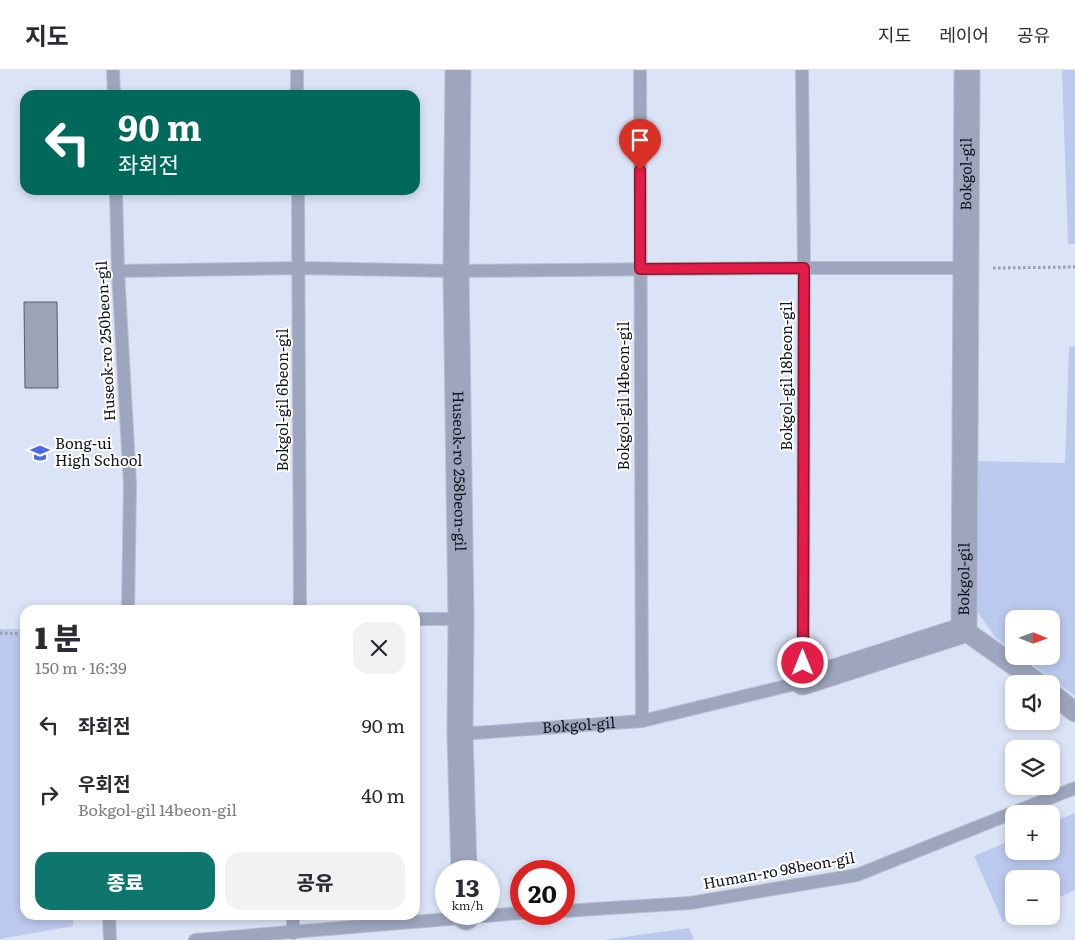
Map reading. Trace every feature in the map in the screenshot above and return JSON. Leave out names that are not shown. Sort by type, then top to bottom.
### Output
[{"type":"street","name":"Huseok-ro 258beon-gil","points":[[458,70],[456,271],[461,619],[460,734],[464,860]]},
{"type":"street","name":"Bokgol-gil","points":[[803,682],[964,630],[967,70]]},
{"type":"street","points":[[964,630],[1027,675]]},
{"type":"street","points":[[1060,700],[1075,712]]},
{"type":"lane","points":[[113,70],[114,90]]},
{"type":"lane","points":[[297,70],[297,90]]},
{"type":"lane","name":"Bokgol-gil 14beon-gil","points":[[640,70],[642,721]]},
{"type":"lane","name":"Bokgol-gil 18beon-gil","points":[[802,70],[804,268],[803,682]]},
{"type":"lane","name":"Huseok-ro 250beon-gil","points":[[116,195],[118,271],[130,485],[128,605]]},
{"type":"lane","name":"Bokgol-gil 6beon-gil","points":[[298,195],[300,605]]},
{"type":"lane","points":[[118,271],[299,268],[456,271],[966,268]]},
{"type":"lane","points":[[420,619],[461,619]]},
{"type":"lane","name":"Bokgol-gil","points":[[460,734],[642,721],[803,682]]},
{"type":"lane","name":"Human-ro 98beon-gil","points":[[575,910],[690,903],[857,874],[1075,788]]},
{"type":"lane","points":[[420,920],[435,918]]},
{"type":"lane","points":[[109,920],[110,940]]},
{"type":"lane","points":[[293,920],[293,933]]},
{"type":"lane","points":[[195,940],[293,933],[418,920]]},
{"type":"path","points":[[966,268],[1075,267]]},
{"type":"path","points":[[0,634],[20,634]]},
{"type":"shaded area","points":[[1062,70],[1075,70],[1075,244],[1068,244]]},
{"type":"shaded area","points":[[1075,346],[1075,696],[1060,685],[1060,675],[1047,675],[1033,665],[1060,665],[1060,610],[1005,610],[1005,644],[996,638],[976,610],[976,461],[1065,463],[1069,347]]},
{"type":"shaded area","points":[[0,629],[20,629],[20,920],[74,920],[73,926],[0,939]]},
{"type":"shaded area","points":[[1075,813],[1075,890],[1060,897],[1060,870],[1005,870],[1005,921],[1003,922],[974,856],[1005,843],[1005,860],[1060,860],[1060,819]]},
{"type":"shaded area","points":[[689,928],[694,940],[603,940]]},
{"type":"building","points":[[24,302],[57,302],[58,388],[25,388]]},
{"type":"place","name":"Bong-ui High School","points":[[40,453]]},
{"type":"route","points":[[640,170],[640,269],[804,268],[803,663]]}]
